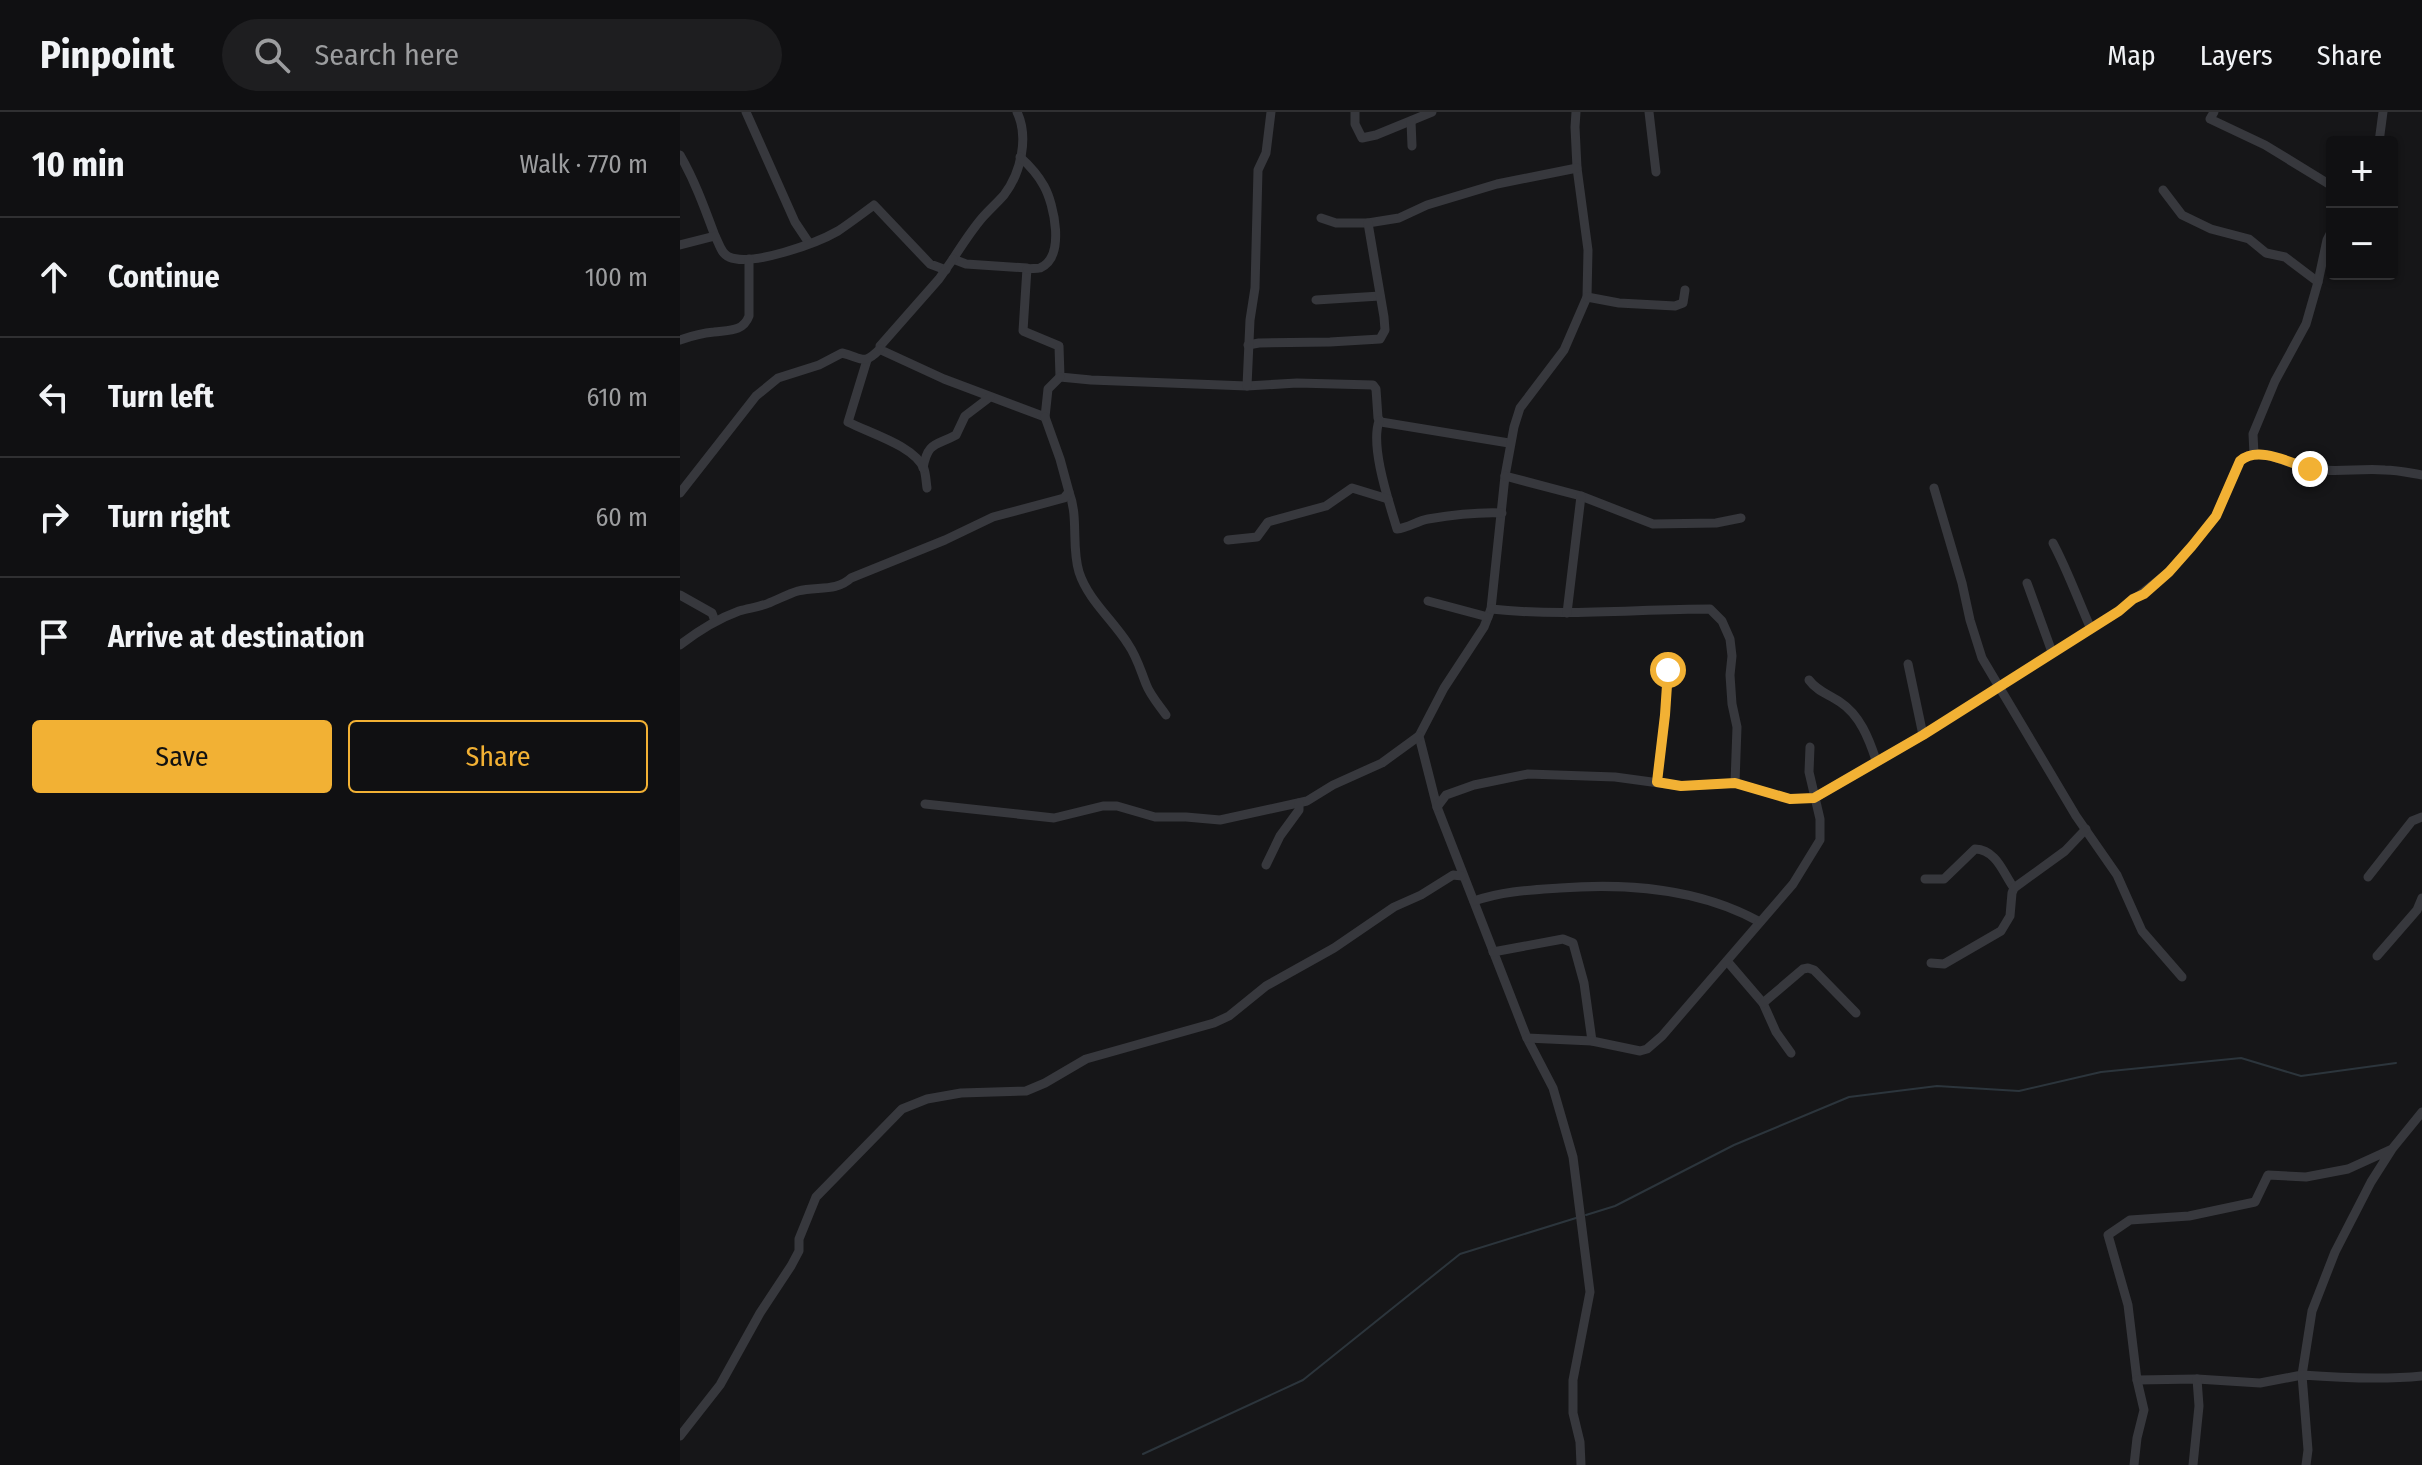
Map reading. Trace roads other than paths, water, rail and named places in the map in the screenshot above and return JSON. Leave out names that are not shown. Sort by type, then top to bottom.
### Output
[{"type":"street","points":[[746,112],[795,222],[809,243]]},
{"type":"street","points":[[927,488],[923,468],[916,458],[901,447],[848,422],[867,360],[880,349],[946,270],[983,218],[1004,195],[1016,173],[1023,148],[1022,123],[1017,112]]},
{"type":"street","points":[[1247,386],[1255,288],[1258,170],[1266,153],[1271,112]]},
{"type":"street","points":[[1355,112],[1355,124],[1362,138],[1432,112]]},
{"type":"street","points":[[925,804],[1054,818],[1103,806],[1117,806],[1155,817],[1220,820],[1299,803],[1382,763],[1419,736],[1444,688],[1484,627],[1489,613],[1509,443],[1520,408],[1564,350],[1587,297],[1588,250],[1577,168],[1576,112]]},
{"type":"street","points":[[1649,112],[1656,172]]},
{"type":"street","points":[[2214,112],[2210,119],[2265,145],[2326,182]]},
{"type":"street","points":[[2380,136],[2383,112]]},
{"type":"street","points":[[1411,121],[1412,146]]},
{"type":"street","points":[[680,155],[695,181],[715,236],[724,254],[730,258],[749,259],[809,243],[836,231],[874,205],[930,264],[946,270]]},
{"type":"street","points":[[953,259],[966,264],[1027,269],[1041,267],[1049,260],[1055,240],[1054,212],[1046,189],[1020,157]]},
{"type":"street","points":[[1321,218],[1336,223],[1368,223],[1399,218],[1427,205],[1497,184],[1577,168]]},
{"type":"street","points":[[2163,190],[2182,215],[2211,229],[2249,239],[2266,253],[2285,257],[2318,282]]},
{"type":"street","points":[[1248,345],[1380,339],[1385,330],[1368,223]]},
{"type":"street","points":[[680,245],[715,236]]},
{"type":"street","points":[[2254,454],[2253,434],[2275,381],[2306,324],[2326,245]]},
{"type":"street","points":[[680,340],[729,331],[746,323],[749,316],[749,259]]},
{"type":"street","points":[[1027,269],[1023,331],[1059,346],[1060,377],[1048,389],[1045,417],[1074,504],[1081,579],[1127,642],[1140,663],[1150,692],[1166,715]]},
{"type":"street","points":[[1587,297],[1619,303],[1675,306],[1683,303],[1685,290]]},
{"type":"street","points":[[1316,300],[1380,296]]},
{"type":"street","points":[[880,349],[944,379],[1045,417]]},
{"type":"street","points":[[680,493],[756,396],[778,378],[819,365],[842,353],[858,360],[867,360]]},
{"type":"street","points":[[1060,377],[1247,386],[1297,383],[1373,385],[1379,421],[1375,431],[1397,529],[1425,519],[1502,513]]},
{"type":"street","points":[[923,468],[931,445],[956,435],[965,416],[990,397]]},
{"type":"street","points":[[1379,421],[1509,443]]},
{"type":"street","points":[[1437,807],[1446,795],[1474,785],[1528,774],[1615,777],[1681,786],[1735,783],[1790,799],[1814,798],[1923,735],[2144,594],[2169,572],[2216,516],[2240,461],[2254,454],[2267,455],[2310,469],[2386,470],[2422,475]]},
{"type":"street","points":[[1505,476],[1581,496],[1653,524],[1716,523],[1741,518]]},
{"type":"street","points":[[1228,540],[1257,537],[1268,522],[1326,506],[1352,488],[1388,499]]},
{"type":"street","points":[[1934,488],[1982,658],[2066,801],[2125,888],[2142,931],[2182,977]]},
{"type":"street","points":[[680,645],[715,621],[802,590],[844,585],[851,578],[993,517],[1057,501],[1069,492]]},
{"type":"street","points":[[1567,613],[1581,496]]},
{"type":"street","points":[[2053,543],[2091,629]]},
{"type":"street","points":[[2027,583],[2052,652]]},
{"type":"street","points":[[680,595],[712,613],[715,621]]},
{"type":"street","points":[[1428,601],[1489,613],[1710,609],[1722,621],[1730,639],[1732,704],[1737,727],[1735,783]]},
{"type":"street","points":[[1908,664],[1923,735]]},
{"type":"street","points":[[1657,782],[1668,670]]},
{"type":"street","points":[[1809,680],[1821,692],[1844,704],[1855,716],[1876,760]]},
{"type":"street","points":[[1419,736],[1458,876],[1474,901],[1527,1038],[1553,1088],[1569,1138],[1590,1292],[1573,1380],[1573,1413],[1580,1442],[1581,1465]]},
{"type":"street","points":[[1527,1038],[1592,1041],[1631,1051],[1647,1049],[1662,1036],[1793,884],[1820,840],[1820,819],[1809,772],[1810,747]]},
{"type":"street","points":[[1431,788],[1446,795]]},
{"type":"street","points":[[1266,865],[1280,836],[1299,810],[1299,803]]},
{"type":"street","points":[[2368,877],[2412,821],[2422,817]]},
{"type":"street","points":[[1931,963],[1944,964],[2001,931],[2010,916],[2014,888],[2065,851],[2086,829]]},
{"type":"street","points":[[1925,879],[1944,879],[1975,849],[1984,849],[1995,857],[2014,888]]},
{"type":"street","points":[[680,1436],[720,1385],[760,1313],[791,1266],[799,1251],[799,1239],[816,1197],[902,1109],[927,1099],[961,1093],[1026,1091],[1097,1055],[1214,1023],[1229,1016],[1284,974],[1316,959],[1381,915],[1458,876]]},
{"type":"street","points":[[1474,901],[1514,890],[1598,885],[1644,888],[1719,903],[1760,922]]},
{"type":"street","points":[[2377,956],[2417,910],[2422,898]]},
{"type":"street","points":[[1493,952],[1563,939],[1573,943],[1584,983],[1592,1041]]},
{"type":"street","points":[[1727,961],[1763,1003],[1776,1032],[1791,1053]]},
{"type":"street","points":[[1763,1003],[1808,968],[1814,970],[1856,1013]]},
{"type":"street","points":[[2306,1465],[2308,1450],[2302,1375],[2312,1311],[2335,1252],[2371,1182],[2392,1149],[2422,1112]]},
{"type":"street","points":[[2134,1465],[2144,1410],[2137,1380],[2128,1305],[2108,1235],[2130,1220],[2189,1216],[2255,1202],[2268,1175],[2306,1177],[2348,1169],[2392,1149]]},
{"type":"street","points":[[2137,1380],[2197,1379],[2260,1383],[2302,1375],[2342,1378],[2422,1376]]},
{"type":"street","points":[[2193,1465],[2199,1406],[2197,1379]]},
{"type":"waterway","points":[[1586,1215],[1615,1206],[1734,1145],[1849,1097],[1937,1086],[2019,1091],[2101,1072],[2241,1058],[2301,1076],[2396,1063]]},
{"type":"waterway","points":[[1143,1454],[1303,1380],[1460,1254],[1576,1218]]}]
